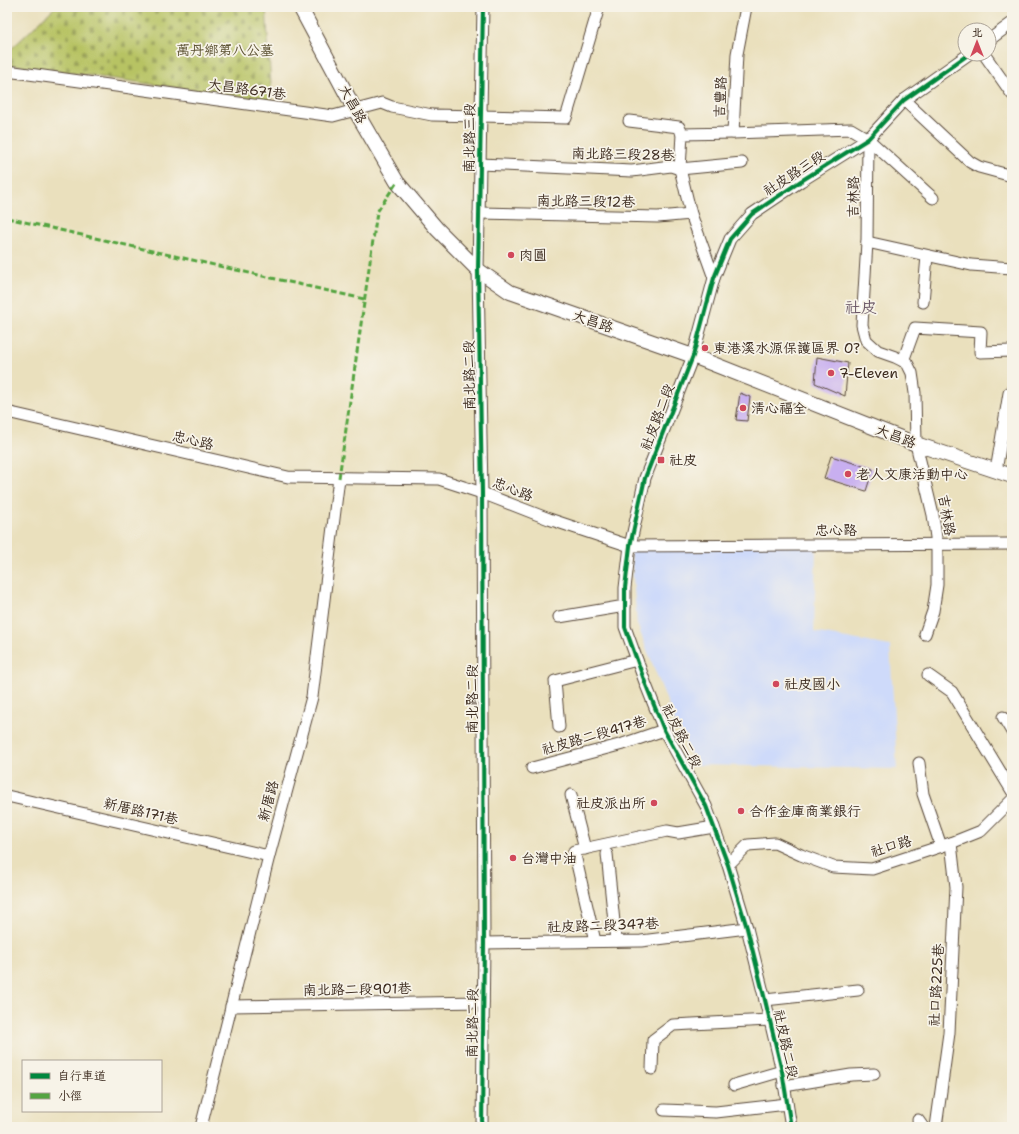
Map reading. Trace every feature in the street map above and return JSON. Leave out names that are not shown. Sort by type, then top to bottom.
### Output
[{"type":"main road","name":"大昌路","points":[[300,7],[355,110],[397,182],[437,229],[478,270],[510,292],[693,356],[916,444],[1012,476]]},
{"type":"street","name":"南北路三段","points":[[478,270],[482,7]]},
{"type":"street","name":"大昌路671巷","points":[[7,71],[333,116],[382,103],[392,107],[432,115],[566,118],[599,7]]},
{"type":"street","name":"吉豐路","points":[[682,134],[733,134],[737,54],[746,7]]},
{"type":"street","points":[[997,34],[1012,23]]},
{"type":"street","name":"社皮路三段","points":[[693,356],[714,278],[730,239],[752,214],[868,139],[904,100],[958,62]]},
{"type":"street","points":[[990,62],[1012,94]]},
{"type":"street","points":[[904,100],[970,162],[979,167],[1012,176]]},
{"type":"street","points":[[629,121],[679,127],[682,134],[680,169],[691,214],[714,278]]},
{"type":"street","points":[[733,134],[851,129],[868,139],[933,198]]},
{"type":"street","name":"吉林路","points":[[868,139],[867,242],[862,325],[866,340],[878,351],[907,363],[912,373],[915,393],[916,444],[934,515],[937,545],[937,585],[933,611],[925,634]]},
{"type":"street","name":"南北路三段28巷","points":[[480,164],[632,171],[671,166],[680,169],[742,163]]},
{"type":"street","name":"南北路三段12巷","points":[[479,213],[658,217],[691,214]]},
{"type":"street","points":[[867,242],[971,266],[1012,268]]},
{"type":"street","points":[[923,302],[927,256]]},
{"type":"street","name":"南北路二段","points":[[478,270],[482,493],[484,943],[482,1127]]},
{"type":"street","points":[[903,361],[915,328],[981,332],[980,352],[1012,351]]},
{"type":"street","name":"社皮路二段","points":[[693,356],[645,478],[630,546],[625,588],[625,627],[664,730],[706,806],[728,865],[766,1000],[782,1071],[791,1127]]},
{"type":"street","points":[[996,471],[1009,393]]},
{"type":"street","name":"忠心路","points":[[7,412],[288,477],[439,479],[482,493],[549,519],[630,546],[1012,544]]},
{"type":"street","name":"新厝路","points":[[201,1127],[269,856],[312,697],[339,478]]},
{"type":"street","points":[[559,617],[625,606]]},
{"type":"street","points":[[559,727],[555,681],[637,660]]},
{"type":"street","points":[[928,675],[952,692],[1012,791]]},
{"type":"street","points":[[1003,717],[1012,732]]},
{"type":"street","name":"社皮路二段417巷","points":[[532,768],[624,744],[664,730]]},
{"type":"street","name":"社口路225巷","points":[[919,764],[923,794],[946,844],[956,887],[949,1033],[936,1127]]},
{"type":"street","points":[[571,795],[585,849]]},
{"type":"street","name":"新厝路171巷","points":[[7,796],[269,856]]},
{"type":"street","name":"社口路","points":[[728,865],[748,845],[775,843],[833,867],[872,869],[981,831],[1012,800]]},
{"type":"street","points":[[595,941],[574,851],[667,831],[678,833],[714,826]]},
{"type":"street","points":[[607,854],[616,941]]},
{"type":"street","name":"社皮路二段347巷","points":[[484,943],[595,941],[641,942],[746,928]]},
{"type":"street","points":[[766,1000],[858,990]]},
{"type":"street","name":"南北路二段901巷","points":[[231,1006],[483,1002]]},
{"type":"street","points":[[652,1069],[653,1040],[673,1024],[770,1020]]},
{"type":"street","points":[[734,1085],[782,1071]]},
{"type":"street","points":[[784,1086],[851,1075],[874,1074]]},
{"type":"street","points":[[664,1110],[716,1112],[788,1104]]},
{"type":"shaded area","name":"社皮國小","points":[[630,542],[816,542],[814,632],[890,646],[897,769],[696,765],[675,722],[637,624]]},
{"type":"green space","name":"萬丹鄉第八公墓","points":[[55,7],[266,7],[272,101],[7,64],[7,53]]},
{"type":"building","name":"7-Eleven","points":[[817,357],[848,363],[845,396],[815,383]]},
{"type":"building","name":"清心福全","points":[[740,393],[750,397],[747,421],[736,420]]},
{"type":"building","name":"老人文康活動中心","points":[[831,456],[873,469],[866,491],[824,478]]},
{"type":"marked path","points":[[339,478],[377,212],[397,182]]},
{"type":"marked path","points":[[7,218],[364,299]]},
{"type":"cycle path","points":[[482,1127],[484,943],[482,493],[478,270],[483,7]]},
{"type":"cycle path","points":[[791,1127],[782,1071],[765,1000],[747,928],[728,865],[706,806],[664,730],[625,627],[625,588],[630,546],[645,478],[693,356],[714,278],[730,239],[752,214],[868,139],[904,100],[958,62]]},
{"type":"place","name":"肉圓","points":[[511,255]]},
{"type":"place","name":"東港溪水源保護區界 0?","points":[[705,348]]},
{"type":"place","name":"7-Eleven","points":[[831,373]]},
{"type":"place","name":"清心福全","points":[[743,408]]},
{"type":"place","name":"社皮","points":[[661,460]]},
{"type":"place","name":"老人文康活動中心","points":[[848,474]]},
{"type":"place","name":"社皮國小","points":[[776,684]]},
{"type":"place","name":"社皮派出所","points":[[654,803]]},
{"type":"place","name":"合作金庫商業銀行","points":[[741,811]]},
{"type":"place","name":"台灣中油","points":[[513,858]]},
{"type":"district","name":"社皮","points":[[861,307]]}]
